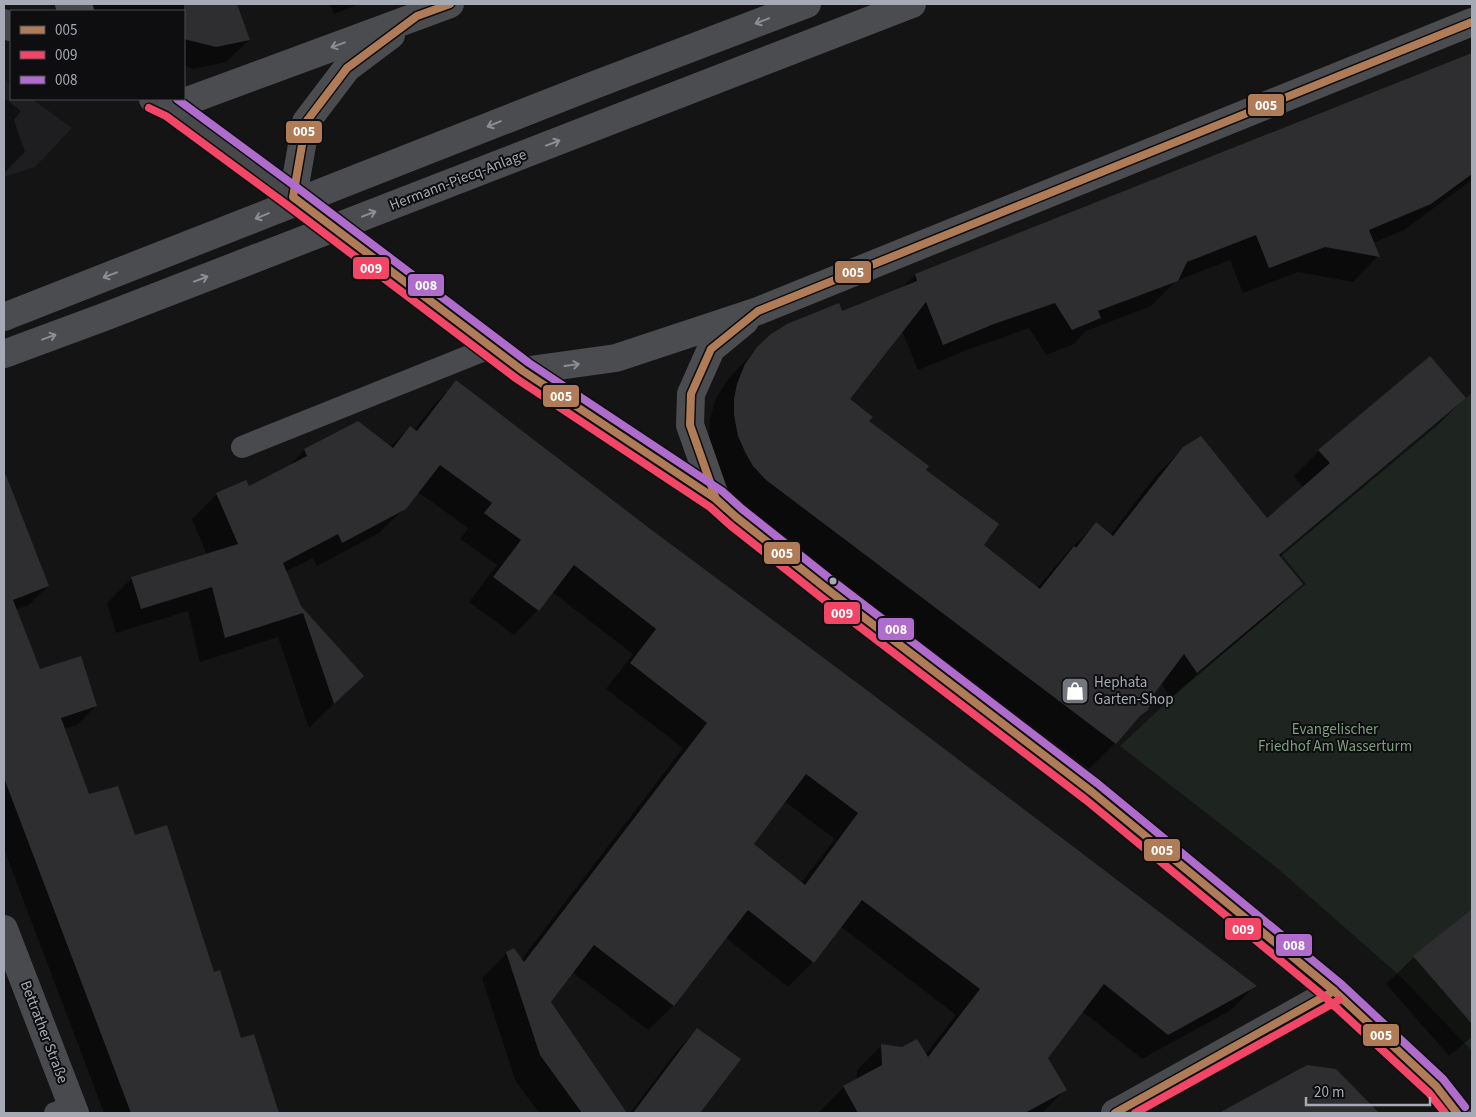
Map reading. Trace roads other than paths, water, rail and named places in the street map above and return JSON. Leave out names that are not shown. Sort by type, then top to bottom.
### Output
[{"type":"main road","points":[[185,95],[450,4]]},
{"type":"main road","points":[[4,316],[588,87],[807,4]]},
{"type":"main road","name":"Hermann-Piecq-Anlage","points":[[4,354],[912,4]]},
{"type":"main road","points":[[293,197],[306,122],[347,68],[416,16]]},
{"type":"main road","points":[[524,372],[616,358],[758,311],[1472,22]]},
{"type":"main road","points":[[163,102],[293,197],[524,372],[716,500],[828,590],[1092,792],[1334,991],[1436,1086],[1457,1113]]},
{"type":"main road","points":[[716,500],[690,425],[691,394],[711,349],[758,311]]},
{"type":"street","name":"Bettrather Straße","points":[[4,929],[67,1111]]},
{"type":"street","points":[[1115,1113],[1334,991]]},
{"type":"lane","points":[[242,447],[492,347]]},
{"type":"place","name":"Hephata Garten-Shop","points":[[1075,691]]},
{"type":"park label","name":"Evangelischer Friedhof Am Wasserturm","points":[[1335,738]]}]
